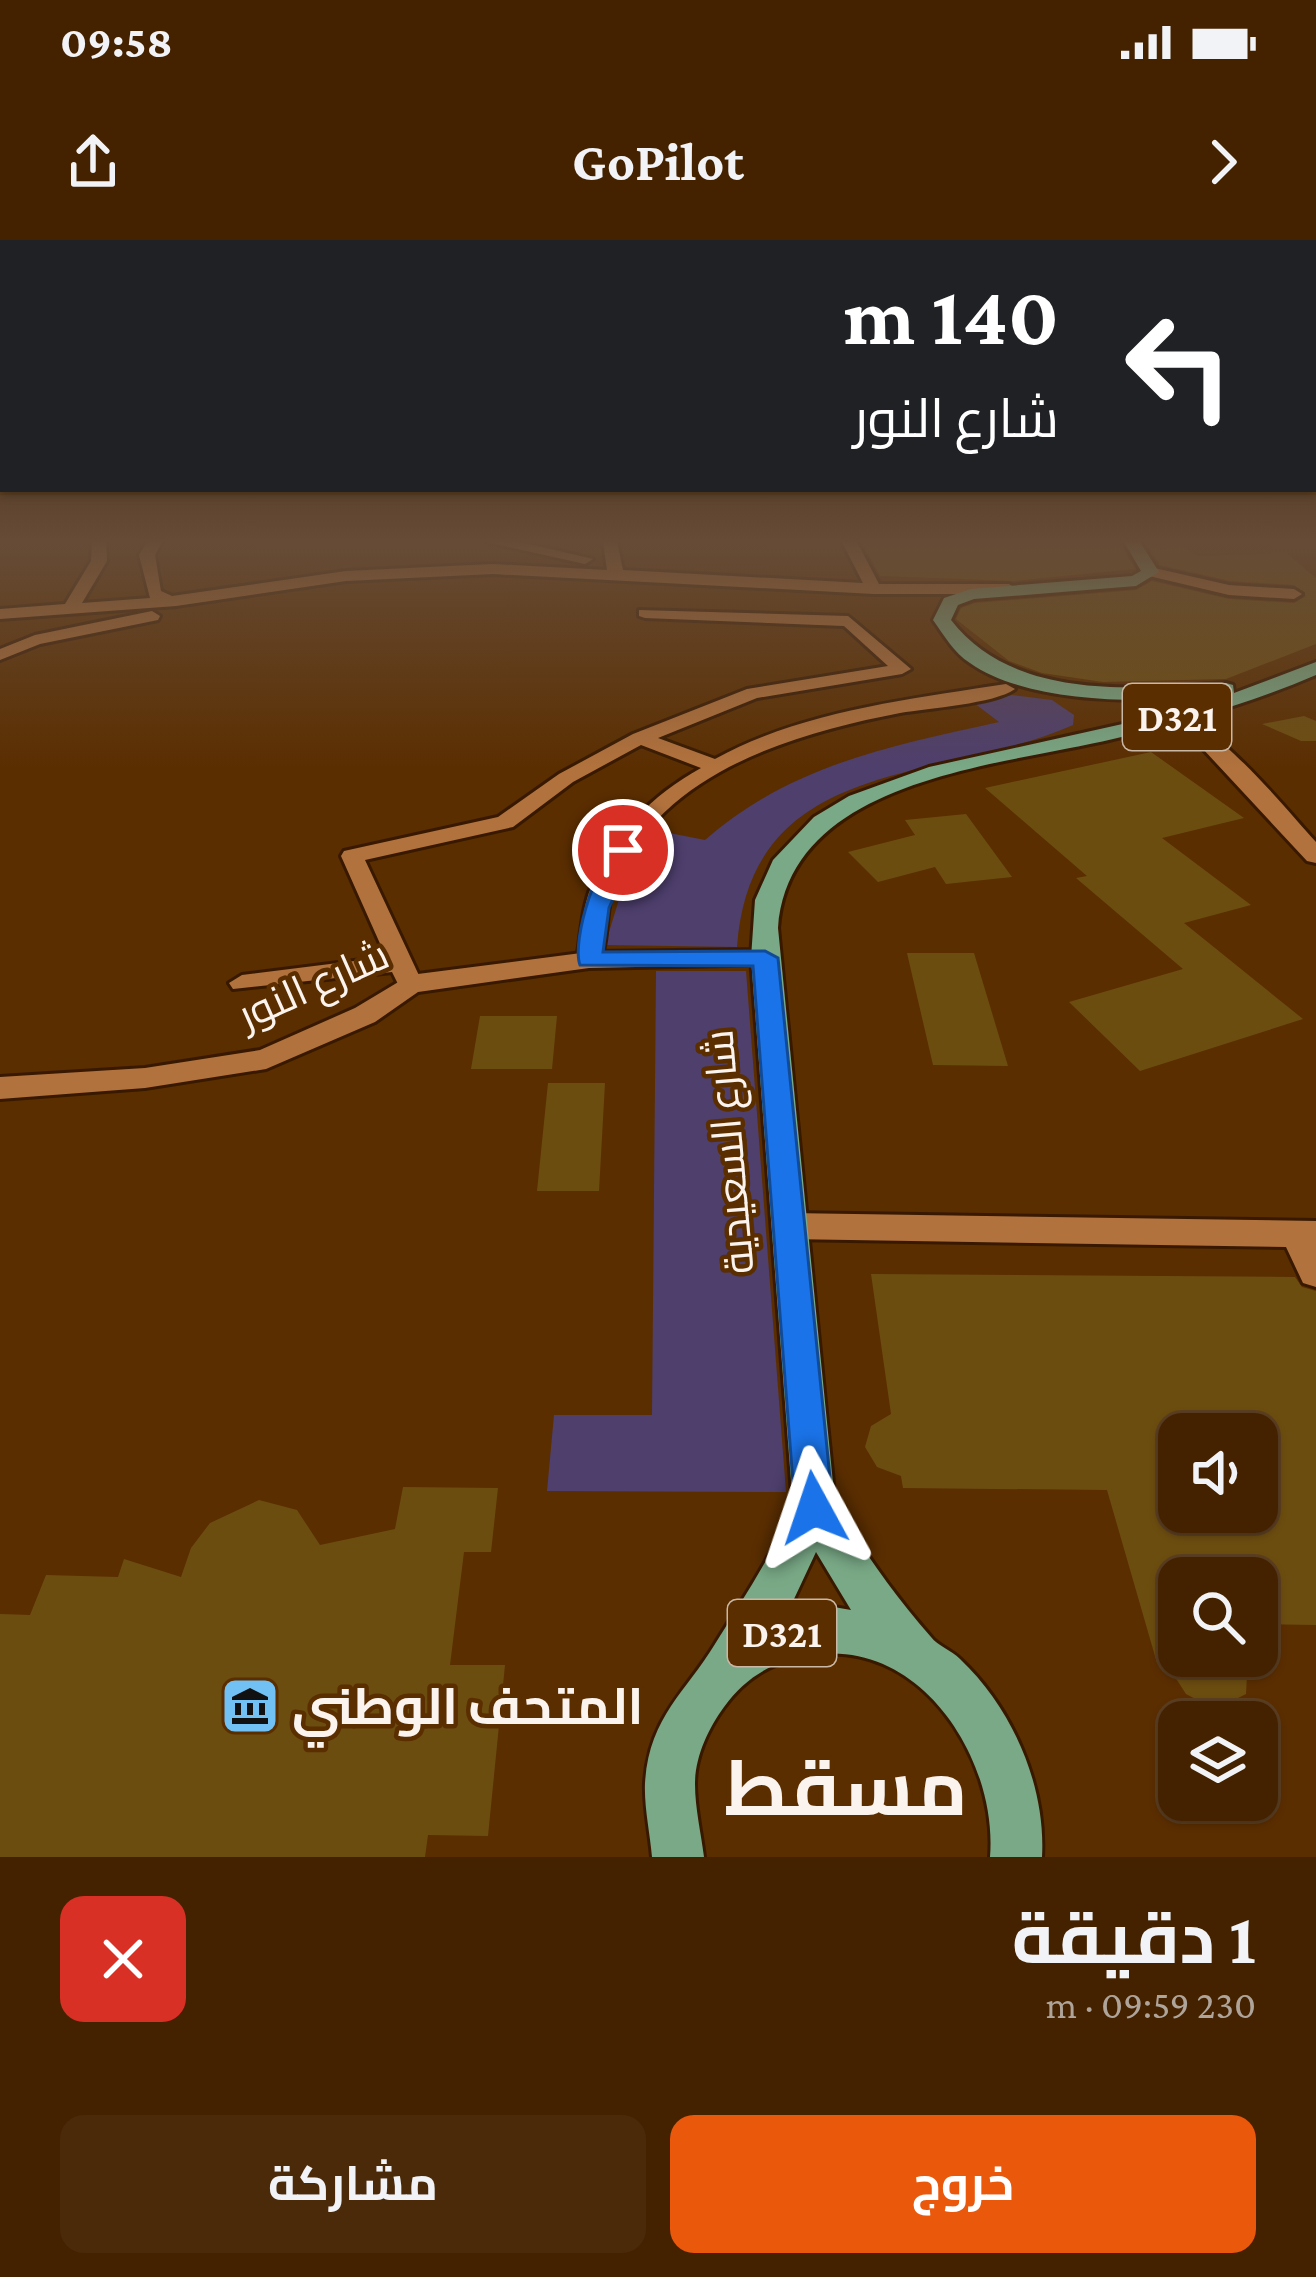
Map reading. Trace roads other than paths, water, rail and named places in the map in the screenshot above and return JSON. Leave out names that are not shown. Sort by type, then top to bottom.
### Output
[{"type":"main road","name":"D321","points":[[942,617],[981,662],[1004,678],[1086,708],[1088,726],[1054,745]]},
{"type":"main road","name":"D321","points":[[981,662],[1035,680],[1188,692],[1307,672]]},
{"type":"main road","name":"شارع السعيدية","points":[[914,1653],[858,1584],[814,1508],[765,958],[764,922],[779,868],[836,812],[922,778],[1171,718],[1307,672]]},
{"type":"main road","points":[[1095,688],[1171,718]]},
{"type":"main road","name":"شارع السعيدية","points":[[730,1659],[783,1580],[814,1508]]},
{"type":"main road","name":"D321","points":[[674,1852],[670,1788],[678,1736],[691,1707],[730,1659],[758,1642],[819,1627],[851,1629],[914,1653],[961,1693],[1000,1757],[1013,1800],[1016,1857]]},
{"type":"street","points":[[4,617],[8,651],[149,617]]},
{"type":"street","points":[[242,983],[406,973],[352,856],[505,822],[566,778],[640,738],[753,693],[902,669],[848,621],[747,617]]},
{"type":"street","points":[[589,960],[589,932],[604,884],[623,850],[647,818],[712,765],[794,730],[1006,689]]},
{"type":"street","points":[[1171,718],[1211,744],[1316,856]]},
{"type":"street","points":[[640,738],[712,765]]},
{"type":"street","name":"شارع النور","points":[[2,1086],[145,1078],[266,1059],[365,1015],[406,973],[589,960],[765,958]]},
{"type":"street","points":[[789,1226],[1307,1233],[1316,1273]]},
{"type":"place","name":"المتحف الوطني","points":[[250,1706]]},
{"type":"district","name":"مسقط","points":[[846,1788]]}]
